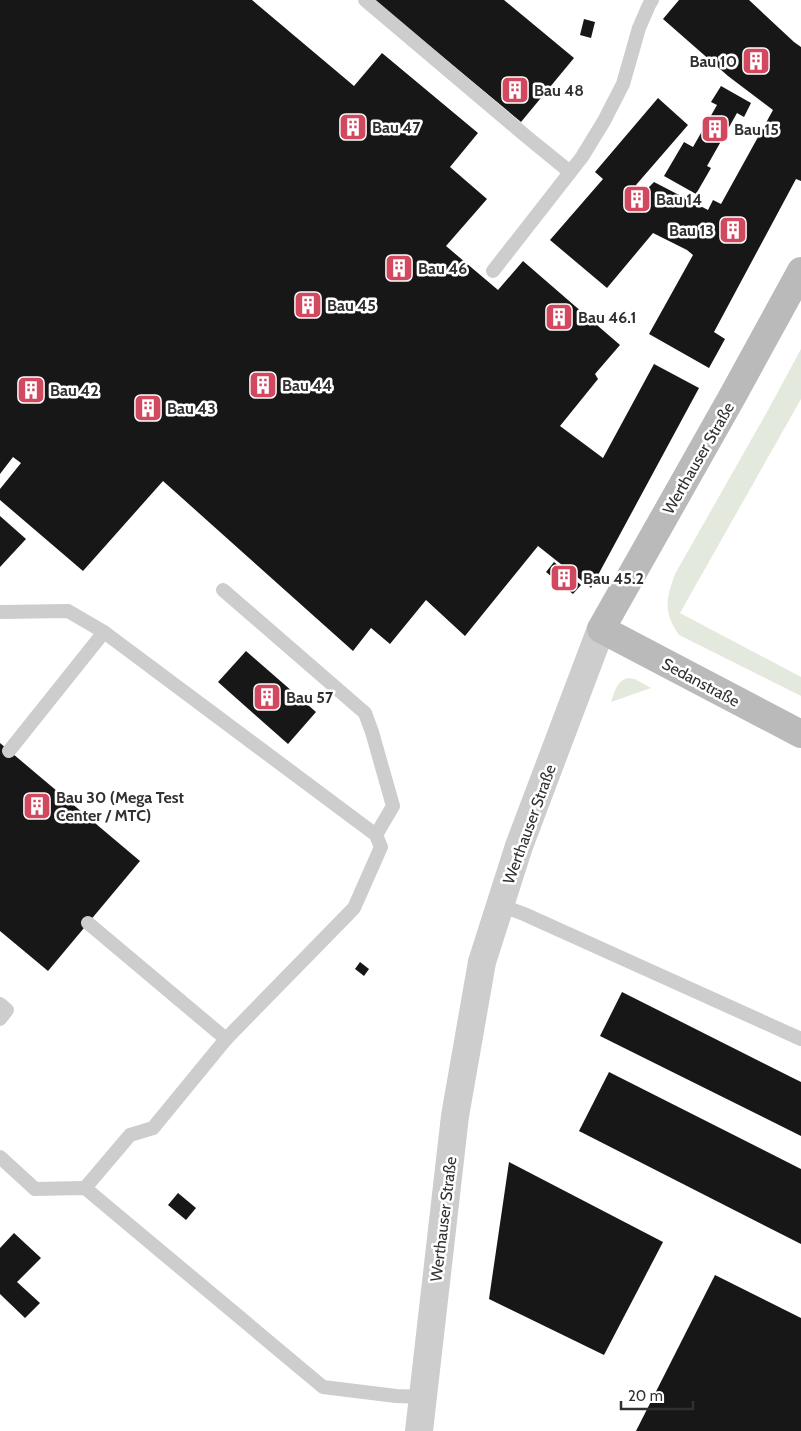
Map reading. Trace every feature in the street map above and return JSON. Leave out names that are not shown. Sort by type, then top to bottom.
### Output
[{"type":"main road","name":"Werthauser Straße","points":[[601,629],[732,397],[801,270]]},
{"type":"main road","name":"Sedanstraße","points":[[601,629],[801,734]]},
{"type":"street","name":"Werthauser Straße","points":[[419,1431],[455,1116],[482,962],[519,846],[601,629]]},
{"type":"lane","points":[[365,0],[570,172]]},
{"type":"lane","points":[[493,271],[570,172],[604,121],[622,84],[639,28],[652,0]]},
{"type":"lane","points":[[223,590],[365,713],[393,806],[376,835]]},
{"type":"lane","points":[[0,612],[68,611],[104,632],[376,835],[381,847],[354,908],[226,1039],[153,1128],[130,1135],[85,1188]]},
{"type":"lane","points":[[9,751],[104,632]]},
{"type":"lane","points":[[500,905],[801,1038]]},
{"type":"lane","points":[[88,923],[226,1039]]},
{"type":"lane","points":[[0,1004],[7,1010],[0,1019]]},
{"type":"lane","points":[[0,1157],[36,1189],[85,1188],[323,1387],[396,1396],[423,1397]]},
{"type":"shaded area","points":[[801,349],[801,399],[680,613],[801,677],[801,696],[679,635],[670,619],[668,598],[675,574]]},
{"type":"shaded area","points":[[628,678],[635,679],[651,688],[611,702],[618,684]]},
{"type":"building","points":[[0,0],[252,0],[354,86],[382,53],[478,133],[450,167],[487,199],[446,246],[498,290],[523,261],[620,345],[595,374],[598,379],[560,426],[603,458],[654,364],[699,388],[591,588],[538,546],[465,636],[426,600],[390,644],[371,628],[353,651],[163,481],[83,571],[0,500],[0,489],[21,463],[13,457],[0,474]]},
{"type":"building","name":"Bau 48","points":[[374,0],[504,0],[574,58],[521,122]]},
{"type":"building","points":[[679,0],[749,0],[801,47],[801,181],[796,179],[714,332],[725,339],[709,368],[649,334],[693,255],[687,250],[653,233],[607,288],[550,240],[603,179],[595,172],[658,98],[688,125],[636,185],[644,192],[654,182],[708,210],[713,200],[721,204],[773,110],[728,76],[663,19]]},
{"type":"building","points":[[584,19],[595,22],[591,38],[580,35]]},
{"type":"building","name":"Bau 15","points":[[721,86],[751,103],[744,117],[737,113],[707,166],[711,168],[696,194],[664,176],[684,142],[693,147],[717,105],[711,102]]},
{"type":"building","points":[[0,516],[26,539],[0,567]]},
{"type":"building","name":"Bau 45.2","points":[[554,562],[581,585],[573,594],[546,572]]},
{"type":"building","name":"Bau 57","points":[[246,651],[316,712],[288,744],[218,682]]},
{"type":"building","name":"Bau 30 (Mega Test Center / MTC)","points":[[0,743],[140,861],[48,971],[0,931]]},
{"type":"building","points":[[360,962],[369,969],[364,976],[355,969]]},
{"type":"building","points":[[622,992],[801,1082],[801,1136],[600,1036]]},
{"type":"building","points":[[609,1072],[801,1169],[801,1244],[579,1131]]},
{"type":"building","points":[[509,1162],[663,1242],[604,1355],[489,1299]]},
{"type":"building","points":[[178,1193],[196,1208],[186,1220],[168,1205]]},
{"type":"building","points":[[14,1233],[41,1258],[17,1282],[40,1303],[25,1318],[0,1294],[0,1248]]},
{"type":"building","points":[[715,1275],[801,1318],[801,1431],[636,1431]]},
{"type":"place","name":"Bau 10","points":[[756,61]]},
{"type":"place","name":"Bau 48","points":[[515,90]]},
{"type":"place","name":"Bau 47","points":[[353,127]]},
{"type":"place","name":"Bau 15","points":[[715,129]]},
{"type":"place","name":"Bau 14","points":[[637,199]]},
{"type":"place","name":"Bau 13","points":[[733,230]]},
{"type":"place","name":"Bau 46","points":[[399,268]]},
{"type":"place","name":"Bau 45","points":[[308,305]]},
{"type":"place","name":"Bau 46.1","points":[[559,317]]},
{"type":"place","name":"Bau 44","points":[[263,385]]},
{"type":"place","name":"Bau 42","points":[[31,390]]},
{"type":"place","name":"Bau 43","points":[[148,408]]},
{"type":"place","name":"Bau 45.2","points":[[564,578]]},
{"type":"place","name":"Bau 57","points":[[267,697]]},
{"type":"place","name":"Bau 30 (Mega Test Center / MTC)","points":[[37,806]]}]
